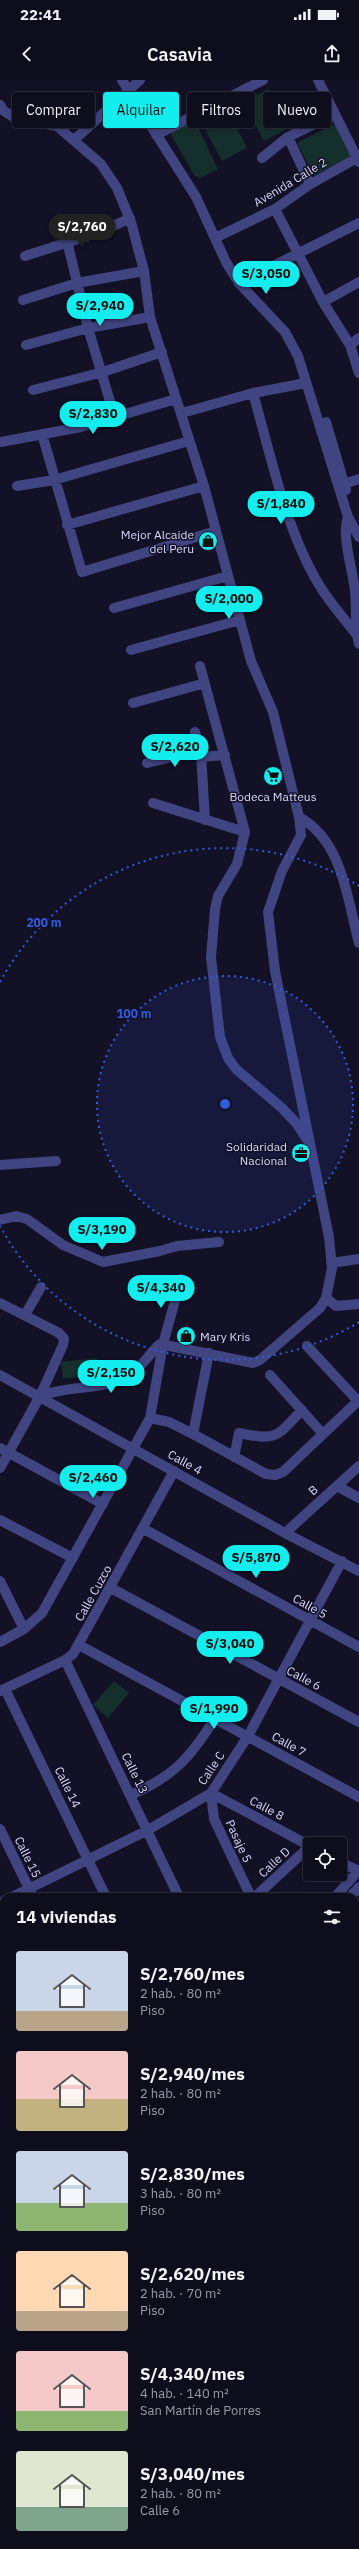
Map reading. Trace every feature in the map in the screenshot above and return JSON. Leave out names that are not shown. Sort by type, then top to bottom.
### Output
[{"type":"street","points":[[122,80],[129,88],[196,197],[226,262],[240,283],[285,332],[298,356],[347,513],[359,537]]},
{"type":"street","points":[[74,140],[129,88],[140,80]]},
{"type":"street","points":[[156,134],[264,80]]},
{"type":"street","points":[[318,80],[357,154]]},
{"type":"street","points":[[0,105],[4,111],[15,118],[57,126],[74,140],[101,164],[117,188],[130,218],[144,271],[150,317],[176,399],[182,413],[189,441],[204,486],[251,661],[273,712],[299,816],[301,835],[282,871],[268,912],[275,971],[329,1237],[331,1263],[326,1298],[320,1308],[260,1360],[246,1363],[209,1353],[163,1344]]},
{"type":"street","points":[[262,158],[288,138],[335,114]]},
{"type":"street","points":[[288,138],[310,184]]},
{"type":"street","name":"Avenida Calle 2","points":[[215,238],[275,209],[310,184],[357,154]]},
{"type":"street","points":[[275,209],[323,302],[350,345],[359,373]]},
{"type":"street","points":[[25,256],[67,241],[103,231],[130,218]]},
{"type":"street","points":[[240,283],[359,223]]},
{"type":"street","points":[[67,241],[88,328],[103,372],[115,418]]},
{"type":"street","points":[[23,300],[77,283],[144,271]]},
{"type":"street","points":[[323,302],[359,282]]},
{"type":"street","points":[[26,345],[88,328],[150,317]]},
{"type":"street","points":[[350,345],[359,338]]},
{"type":"street","points":[[33,390],[103,372],[162,352]]},
{"type":"street","points":[[182,413],[253,393],[306,383]]},
{"type":"street","points":[[253,393],[282,498],[300,545],[322,590],[358,639]]},
{"type":"street","points":[[1,442],[81,427],[176,399]]},
{"type":"street","points":[[326,422],[349,502],[346,534],[355,592],[358,639]]},
{"type":"street","points":[[42,434],[67,525],[82,572],[216,532]]},
{"type":"street","points":[[17,486],[54,480],[189,441]]},
{"type":"street","points":[[344,484],[359,479]]},
{"type":"street","points":[[67,525],[204,486]]},
{"type":"street","points":[[114,608],[228,576]]},
{"type":"street","points":[[131,650],[240,620]]},
{"type":"street","points":[[200,666],[245,832],[237,864],[218,896],[215,909],[211,957],[220,1037],[228,1058],[236,1069],[282,1108],[297,1124],[311,1147]]},
{"type":"street","points":[[133,703],[205,683]]},
{"type":"street","points":[[195,732],[201,755],[205,820]]},
{"type":"street","points":[[147,763],[183,754],[225,755]]},
{"type":"street","points":[[153,803],[245,832]]},
{"type":"street","points":[[299,816],[318,830],[330,846],[342,877],[359,943]]},
{"type":"street","points":[[0,1165],[56,1161]]},
{"type":"street","points":[[0,1220],[16,1216],[27,1219],[63,1245],[103,1262],[177,1246],[219,1242]]},
{"type":"street","points":[[331,1263],[359,1259]]},
{"type":"street","points":[[0,1642],[24,1629],[42,1613],[150,1418],[163,1344],[181,1279]]},
{"type":"street","points":[[25,1315],[41,1286]]},
{"type":"street","points":[[326,1298],[336,1306],[359,1304]]},
{"type":"street","points":[[0,1302],[60,1333],[64,1338],[63,1345],[40,1396],[5,1450],[0,1468]]},
{"type":"street","points":[[40,1396],[51,1392],[114,1382],[129,1375],[163,1344]]},
{"type":"street","points":[[150,1418],[169,1422],[266,1474],[275,1475],[283,1472],[358,1400],[307,1346]]},
{"type":"street","points":[[193,1434],[209,1353]]},
{"type":"street","name":"Calle 4","points":[[0,1375],[286,1533],[359,1571]]},
{"type":"street","points":[[270,1375],[324,1434]]},
{"type":"street","points":[[234,1457],[239,1433],[262,1438],[277,1436],[302,1410]]},
{"type":"street","points":[[5,1450],[102,1504]]},
{"type":"street","name":"B","points":[[286,1533],[359,1466]]},
{"type":"street","name":"Calle Cuzco","points":[[2,1690],[65,1660],[79,1645],[144,1529],[174,1470]]},
{"type":"street","points":[[337,1486],[359,1498]]},
{"type":"street","points":[[0,1520],[73,1558]]},
{"type":"street","name":"Calle 5","points":[[144,1529],[359,1647]]},
{"type":"street","name":"Calle C","points":[[31,1893],[89,1860],[148,1830],[211,1793],[248,1736],[342,1561]]},
{"type":"street","points":[[0,1581],[24,1629]]},
{"type":"street","name":"Calle 6","points":[[111,1588],[359,1722]]},
{"type":"street","name":"Calle 7","points":[[79,1645],[359,1797]]},
{"type":"street","name":"Calle 13","points":[[65,1660],[177,1893]]},
{"type":"street","name":"Calle 14","points":[[2,1690],[89,1860],[104,1893]]},
{"type":"street","points":[[131,1795],[167,1776],[188,1758],[215,1718]]},
{"type":"street","name":"Calle 8","points":[[211,1793],[303,1842]]},
{"type":"street","name":"Pasaje 5","points":[[211,1793],[214,1819],[249,1893]]},
{"type":"street","name":"Calle 15","points":[[0,1829],[31,1893]]},
{"type":"street","name":"Calle D","points":[[259,1893],[303,1852]]},
{"type":"street","points":[[339,1893],[359,1871],[347,1865]]},
{"type":"green space","points":[[268,89],[270,92],[263,92],[263,128],[289,128],[264,141],[255,124],[255,96]]},
{"type":"green space","points":[[187,124],[187,128],[198,128],[218,169],[200,178],[195,176],[171,135],[172,131]]},
{"type":"green space","points":[[335,124],[351,156],[314,176],[297,143],[327,128],[331,128],[331,126]]},
{"type":"green space","points":[[204,128],[237,128],[247,148],[222,161]]},
{"type":"green space","points":[[97,1358],[99,1374],[63,1379],[61,1362]]},
{"type":"green space","points":[[114,1681],[129,1693],[108,1718],[93,1705]]},
{"type":"place","name":"Mejor Alcaide del Peru","points":[[208,541]]},
{"type":"place","name":"Bodeca Matteus","points":[[273,776]]},
{"type":"place","name":"Solidaridad Nacional","points":[[301,1153]]},
{"type":"place","name":"Mary Kris","points":[[186,1336]]}]
